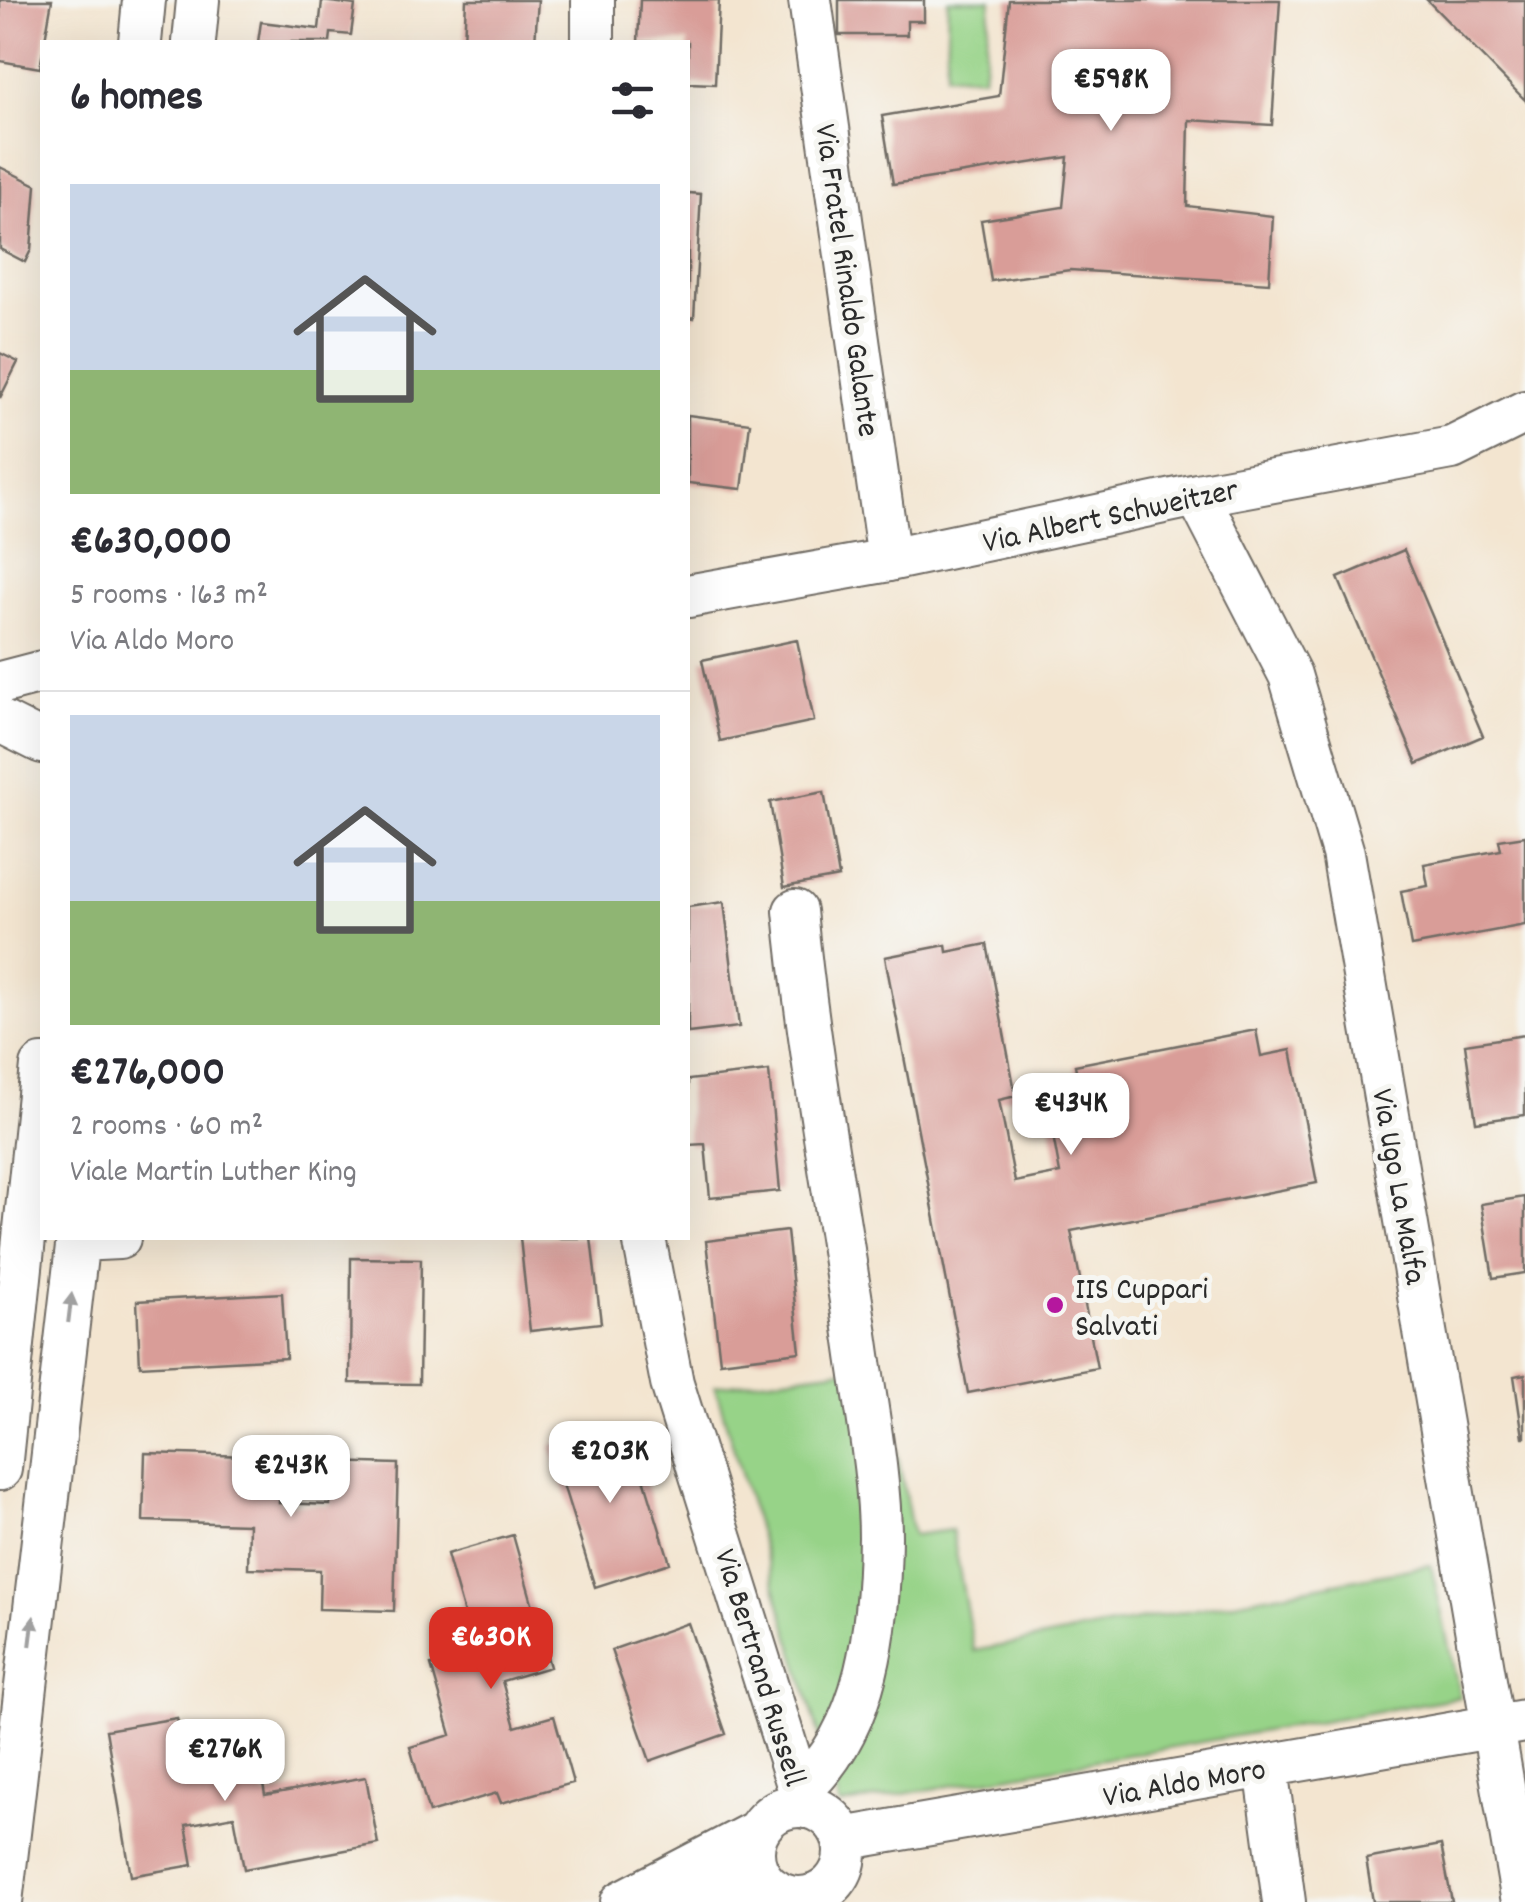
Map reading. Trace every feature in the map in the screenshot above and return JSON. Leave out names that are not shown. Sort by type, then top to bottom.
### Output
[{"type":"street","points":[[140,40],[144,0]]},
{"type":"street","points":[[194,40],[198,0]]},
{"type":"street","points":[[592,40],[593,0]]},
{"type":"street","name":"Via Fratel Rinaldo Galante","points":[[810,0],[889,560]]},
{"type":"street","name":"Via Albert Schweitzer","points":[[690,596],[1452,448],[1525,412]]},
{"type":"street","name":"Via Ugo La Malfa","points":[[1197,495],[1290,675],[1343,853],[1510,1723],[1523,1902]]},
{"type":"street","points":[[0,683],[40,673]]},
{"type":"street","points":[[0,721],[40,741]]},
{"type":"street","points":[[791,1897],[763,1882],[753,1857],[758,1831],[766,1819],[803,1798],[848,1724],[864,1677],[875,1618],[880,1534],[839,1214],[804,1000],[795,911]]},
{"type":"street","points":[[0,1469],[40,1085]]},
{"type":"street","points":[[1,1902],[91,1240]]},
{"type":"street","name":"Via Bertrand Russell","points":[[644,1240],[672,1383],[803,1798]]},
{"type":"street","name":"Via Aldo Moro","points":[[791,1897],[822,1891],[844,1871],[1266,1768],[1510,1723]]},
{"type":"street","points":[[1266,1768],[1284,1902]]},
{"type":"street","points":[[803,1798],[828,1818],[844,1871]]},
{"type":"street","points":[[622,1902],[758,1831]]},
{"type":"street","points":[[660,1884],[791,1897]]},
{"type":"green space","points":[[948,0],[991,0],[983,77],[946,74]]},
{"type":"green space","points":[[880,1365],[913,1535],[952,1530],[974,1651],[1431,1565],[1460,1697],[840,1805],[715,1386]]},
{"type":"building","points":[[0,0],[52,0],[45,40],[40,40],[40,68],[0,61]]},
{"type":"building","points":[[466,0],[538,0],[535,40],[464,40]]},
{"type":"building","points":[[640,0],[719,0],[715,84],[690,83],[690,40],[638,40]]},
{"type":"building","points":[[839,0],[924,0],[924,21],[907,21],[907,35],[839,35]]},
{"type":"building","points":[[1009,0],[1280,0],[1272,125],[1189,120],[1187,206],[1273,216],[1269,283],[1070,270],[991,281],[981,220],[1063,207],[1068,157],[893,184],[882,116],[999,96]]},
{"type":"building","points":[[1427,0],[1525,0],[1525,100]]},
{"type":"building","points":[[322,1],[355,5],[351,35],[331,33],[330,40],[258,40],[261,22],[319,29]]},
{"type":"building","points":[[0,167],[36,185],[31,250],[25,262],[0,249]]},
{"type":"building","points":[[690,193],[701,194],[694,318],[690,317]]},
{"type":"building","points":[[0,353],[18,362],[0,398]]},
{"type":"building","points":[[690,415],[750,423],[742,489],[690,483]]},
{"type":"building","points":[[1404,550],[1483,736],[1417,764],[1338,578]]},
{"type":"building","points":[[797,640],[814,721],[720,741],[702,660]]},
{"type":"building","points":[[824,792],[839,877],[784,887],[770,802]]},
{"type":"building","points":[[1525,836],[1525,925],[1411,946],[1401,891],[1428,886],[1424,864],[1501,850],[1499,840]]},
{"type":"building","points":[[724,902],[739,1027],[690,1033],[690,907]]},
{"type":"building","points":[[987,944],[1016,1096],[999,1100],[1015,1182],[1060,1173],[1046,1098],[1080,1091],[1075,1065],[1256,1030],[1261,1056],[1291,1050],[1317,1183],[1071,1231],[1097,1368],[968,1393],[885,957],[946,945],[947,952]]},
{"type":"building","points":[[1525,1035],[1525,1115],[1476,1122],[1465,1044]]},
{"type":"building","points":[[769,1071],[780,1191],[710,1198],[705,1144],[690,1145],[690,1080]]},
{"type":"building","points":[[1525,1197],[1525,1273],[1493,1278],[1481,1204]]},
{"type":"building","points":[[787,1231],[800,1352],[720,1362],[706,1241]]},
{"type":"building","points":[[520,1240],[591,1240],[601,1323],[530,1331]]},
{"type":"building","points":[[351,1258],[421,1259],[419,1384],[350,1383]]},
{"type":"building","points":[[282,1293],[286,1358],[140,1366],[137,1301]]},
{"type":"building","points":[[1525,1374],[1525,1437],[1523,1437],[1514,1376]]},
{"type":"building","points":[[606,1429],[610,1442],[631,1436],[670,1563],[595,1587],[551,1446]]},
{"type":"building","points":[[145,1453],[281,1457],[279,1503],[330,1505],[331,1462],[398,1464],[394,1611],[319,1609],[320,1570],[248,1568],[249,1524],[143,1521]]},
{"type":"building","points":[[513,1535],[550,1667],[502,1681],[515,1727],[554,1716],[573,1783],[501,1803],[497,1793],[429,1813],[410,1747],[451,1735],[431,1665],[475,1653],[447,1554]]},
{"type":"building","points":[[688,1623],[726,1734],[650,1761],[611,1650]]},
{"type":"building","points":[[177,1718],[185,1761],[257,1748],[265,1795],[366,1777],[378,1844],[244,1869],[234,1816],[186,1825],[193,1865],[131,1876],[106,1730]]},
{"type":"building","points":[[1441,1845],[1452,1902],[1373,1902],[1366,1859]]},
{"type":"place","name":"IIS Cuppari Salvati","points":[[1055,1305]]}]
